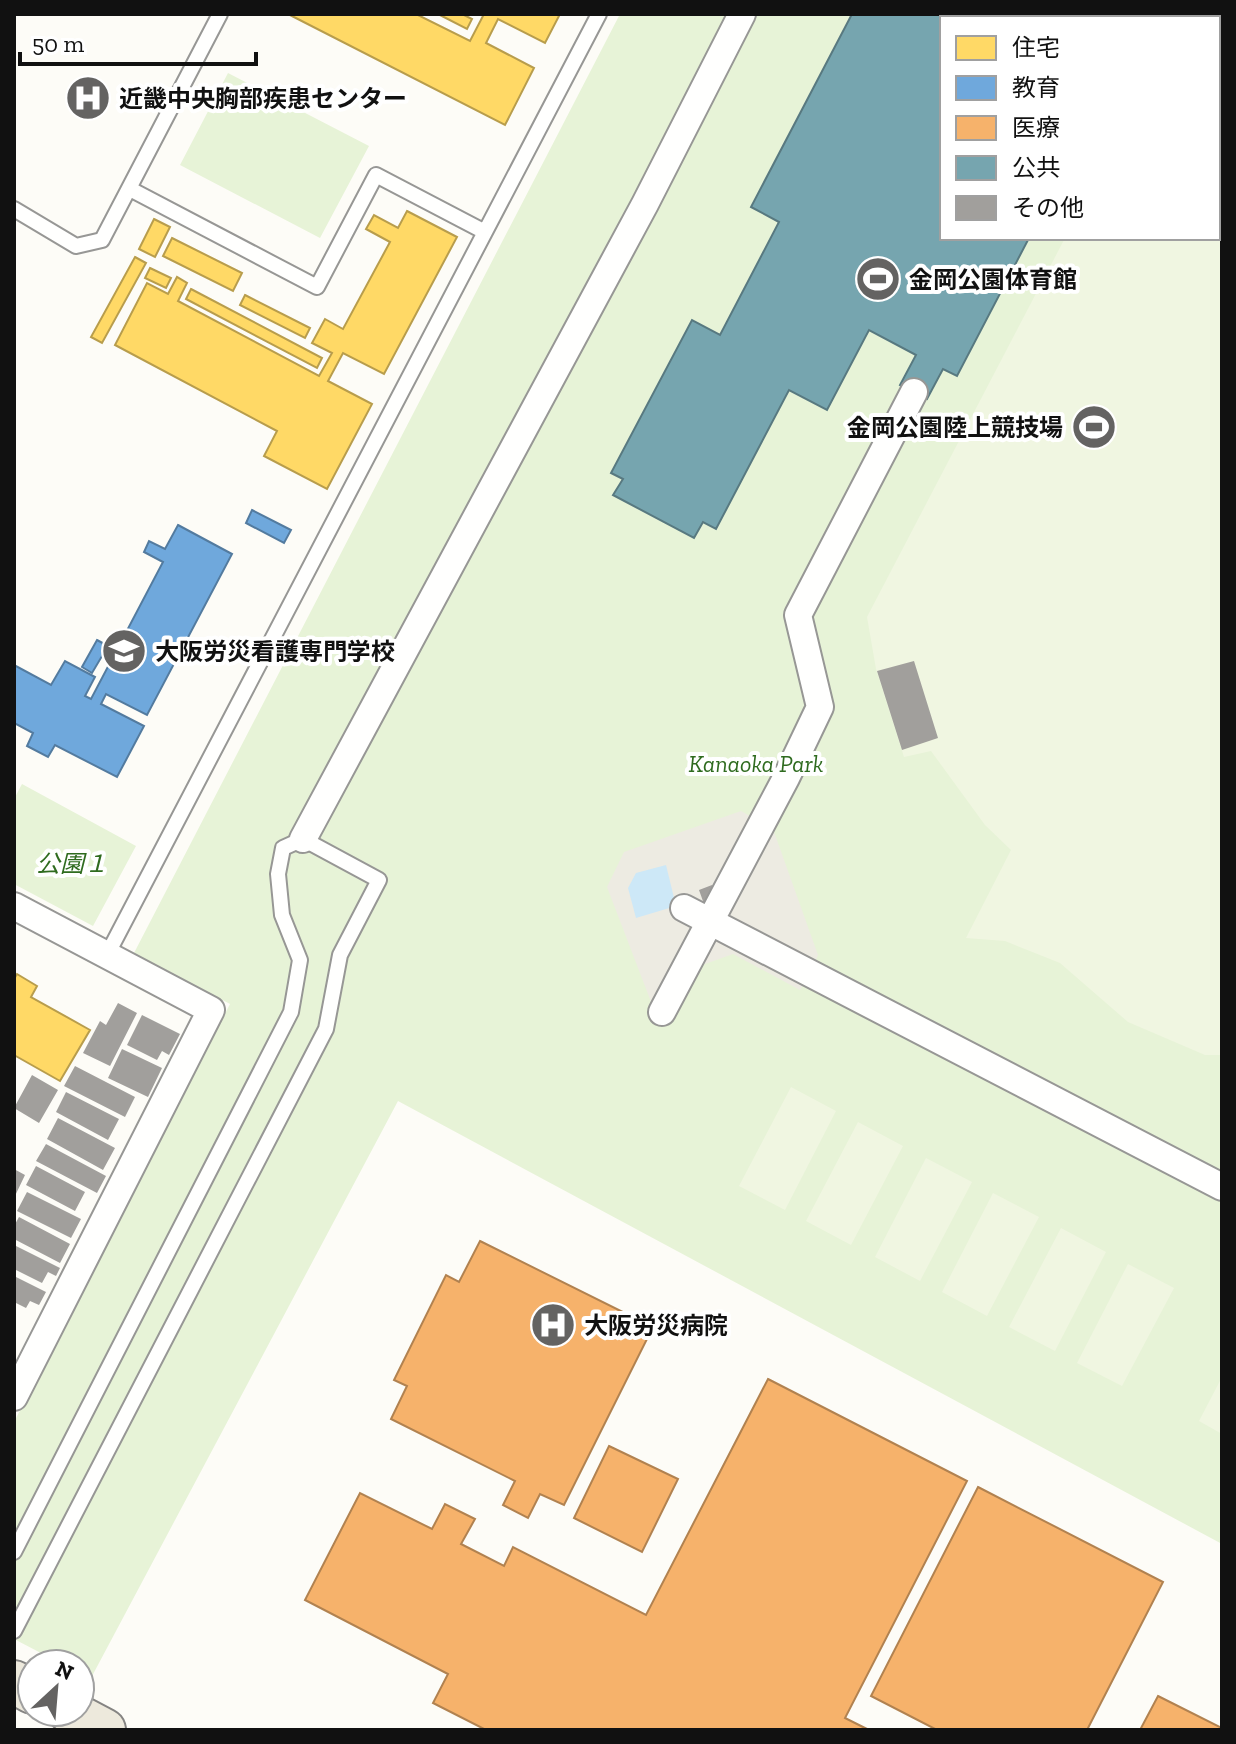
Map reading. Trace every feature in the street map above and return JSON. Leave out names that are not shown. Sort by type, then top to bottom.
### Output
[{"type":"street","points":[[303,839],[645,204],[742,14]]},
{"type":"street","points":[[662,1012],[786,778],[820,707],[798,615],[914,392]]},
{"type":"street","points":[[14,906],[211,1010],[14,1397]]},
{"type":"street","points":[[684,908],[1222,1187]]},
{"type":"lane","points":[[14,209],[76,246],[102,240],[220,14]]},
{"type":"lane","points":[[107,955],[599,14]]},
{"type":"lane","points":[[130,189],[317,287],[376,175],[485,232]]},
{"type":"lane","points":[[14,1552],[291,1012],[300,960],[282,915],[278,874],[283,848],[303,839],[379,880],[340,955],[326,1029],[14,1631]]},
{"type":"green space","name":"Kanaoka Park","points":[[620,14],[1222,14],[1222,1544],[398,1101],[96,1669],[96,1648],[31,1648],[14,1639],[14,1422],[230,1004],[134,953]]},
{"type":"green space","name":"金岡公園陸上競技場","points":[[1222,14],[1222,1055],[1205,1055],[1128,1022],[1060,963],[1005,941],[966,938],[1011,850],[985,825],[931,751],[904,757],[876,669],[867,617],[1064,240],[1220,240],[1220,16],[1182,16]]},
{"type":"green space","points":[[228,73],[369,146],[320,238],[180,165]]},
{"type":"green space","name":"公園１","points":[[22,784],[136,846],[93,926],[14,884],[14,799]]},
{"type":"green space","points":[[791,1087],[836,1111],[785,1210],[739,1186]]},
{"type":"green space","points":[[858,1122],[903,1146],[851,1245],[806,1221]]},
{"type":"green space","points":[[926,1158],[972,1182],[920,1281],[875,1257]]},
{"type":"green space","points":[[993,1193],[1039,1217],[987,1316],[942,1292]]},
{"type":"green space","points":[[1061,1228],[1106,1252],[1055,1351],[1009,1327]]},
{"type":"green space","points":[[1128,1264],[1174,1288],[1122,1386],[1077,1363]]},
{"type":"green space","points":[[1222,1377],[1222,1434],[1199,1421]]},
{"type":"shaded area","points":[[741,811],[773,829],[818,955],[810,975],[800,990],[733,954],[694,968],[653,1007],[607,887],[624,852]]},
{"type":"water","points":[[666,865],[676,906],[636,918],[628,888],[636,873]]},
{"type":"building: 住宅","points":[[288,14],[416,14],[470,41],[484,14],[560,14],[545,43],[498,19],[486,43],[534,68],[505,125]]},
{"type":"building: 住宅","points":[[438,14],[462,14],[472,19],[467,29]]},
{"type":"building: 住宅","points":[[407,211],[457,237],[384,374],[343,353],[328,381],[372,404],[327,489],[264,456],[277,431],[115,345],[147,283],[168,294],[177,277],[187,283],[178,301],[319,376],[332,353],[312,343],[325,319],[343,329],[390,242],[366,229],[374,215],[398,228]]},
{"type":"building: 住宅","points":[[154,219],[170,227],[155,257],[139,249]]},
{"type":"building: 住宅","points":[[172,238],[242,273],[233,291],[163,256]]},
{"type":"building: 住宅","points":[[135,257],[146,263],[102,343],[91,337]]},
{"type":"building: 住宅","points":[[150,268],[171,278],[166,288],[145,278]]},
{"type":"building: 住宅","points":[[191,289],[322,358],[317,368],[186,299]]},
{"type":"building: 住宅","points":[[245,295],[310,328],[305,338],[240,305]]},
{"type":"building: 住宅","points":[[17,974],[37,986],[31,997],[90,1030],[60,1081],[14,1055],[14,979]]},
{"type":"building: 教育","points":[[252,510],[291,530],[284,543],[246,523]]},
{"type":"building: 教育","points":[[178,525],[232,554],[147,715],[106,694],[101,704],[144,726],[117,777],[55,745],[48,757],[27,746],[33,733],[14,723],[14,665],[51,685],[65,661],[95,677],[85,696],[91,699],[163,562],[144,552],[149,541],[165,549]]},
{"type":"building: 教育","points":[[97,640],[108,646],[92,673],[82,667]]},
{"type":"building: 医療","points":[[480,1241],[653,1327],[564,1505],[540,1494],[528,1518],[503,1505],[515,1481],[391,1419],[407,1386],[394,1380],[446,1275],[459,1282]]},
{"type":"building: 医療","points":[[768,1379],[967,1481],[845,1718],[869,1730],[486,1730],[433,1703],[448,1674],[305,1600],[360,1493],[432,1529],[445,1504],[475,1519],[461,1544],[504,1566],[513,1547],[646,1615]]},
{"type":"building: 医療","points":[[609,1446],[678,1479],[642,1552],[574,1518]]},
{"type":"building: 医療","points":[[978,1487],[1163,1582],[1087,1730],[937,1730],[871,1696]]},
{"type":"building: 医療","points":[[1158,1696],[1222,1728],[1222,1730],[1140,1730]]},
{"type":"building: 公共","name":"金岡公園体育館","points":[[852,14],[1030,16],[940,16],[940,240],[1028,240],[957,376],[943,369],[927,399],[900,385],[916,355],[869,330],[827,410],[789,390],[716,529],[703,522],[694,538],[613,495],[623,479],[611,473],[692,320],[720,335],[779,222],[751,207]]},
{"type":"building: その他","points":[[1222,14],[1222,36],[1220,16],[1193,16]]},
{"type":"building: その他","points":[[914,661],[938,738],[902,750],[877,671]]},
{"type":"building: その他","points":[[712,885],[717,899],[704,904],[699,890]]},
{"type":"building: その他","points":[[118,1003],[137,1013],[110,1066],[83,1053],[100,1021],[106,1025]]},
{"type":"building: その他","points":[[142,1015],[180,1034],[169,1055],[162,1051],[157,1060],[127,1045]]},
{"type":"building: その他","points":[[122,1049],[162,1068],[148,1097],[108,1078]]},
{"type":"building: その他","points":[[75,1066],[135,1097],[125,1117],[64,1086]]},
{"type":"building: その他","points":[[32,1075],[58,1090],[39,1123],[14,1108]]},
{"type":"building: その他","points":[[66,1092],[119,1119],[108,1140],[56,1112]]},
{"type":"building: その他","points":[[58,1118],[115,1148],[103,1170],[47,1139]]},
{"type":"building: その他","points":[[46,1144],[106,1176],[97,1193],[36,1161]]},
{"type":"building: その他","points":[[36,1166],[85,1192],[75,1211],[26,1185]]},
{"type":"building: その他","points":[[14,1169],[25,1175],[14,1198]]},
{"type":"building: その他","points":[[27,1192],[81,1219],[71,1238],[17,1211]]},
{"type":"building: その他","points":[[19,1217],[70,1244],[60,1263],[14,1239],[14,1226]]},
{"type":"building: その他","points":[[14,1245],[60,1268],[56,1276],[48,1272],[42,1283],[14,1269]]},
{"type":"building: その他","points":[[14,1276],[46,1292],[39,1305],[30,1301],[26,1308],[14,1302]]},
{"type":"place","name":"近畿中央胸部疾患センター","points":[[88,98]]},
{"type":"place","name":"金岡公園体育館","points":[[878,279]]},
{"type":"place","name":"金岡公園陸上競技場","points":[[1094,427]]},
{"type":"place","name":"大阪労災看護専門学校","points":[[124,651]]},
{"type":"place","name":"大阪労災病院","points":[[553,1325]]}]
